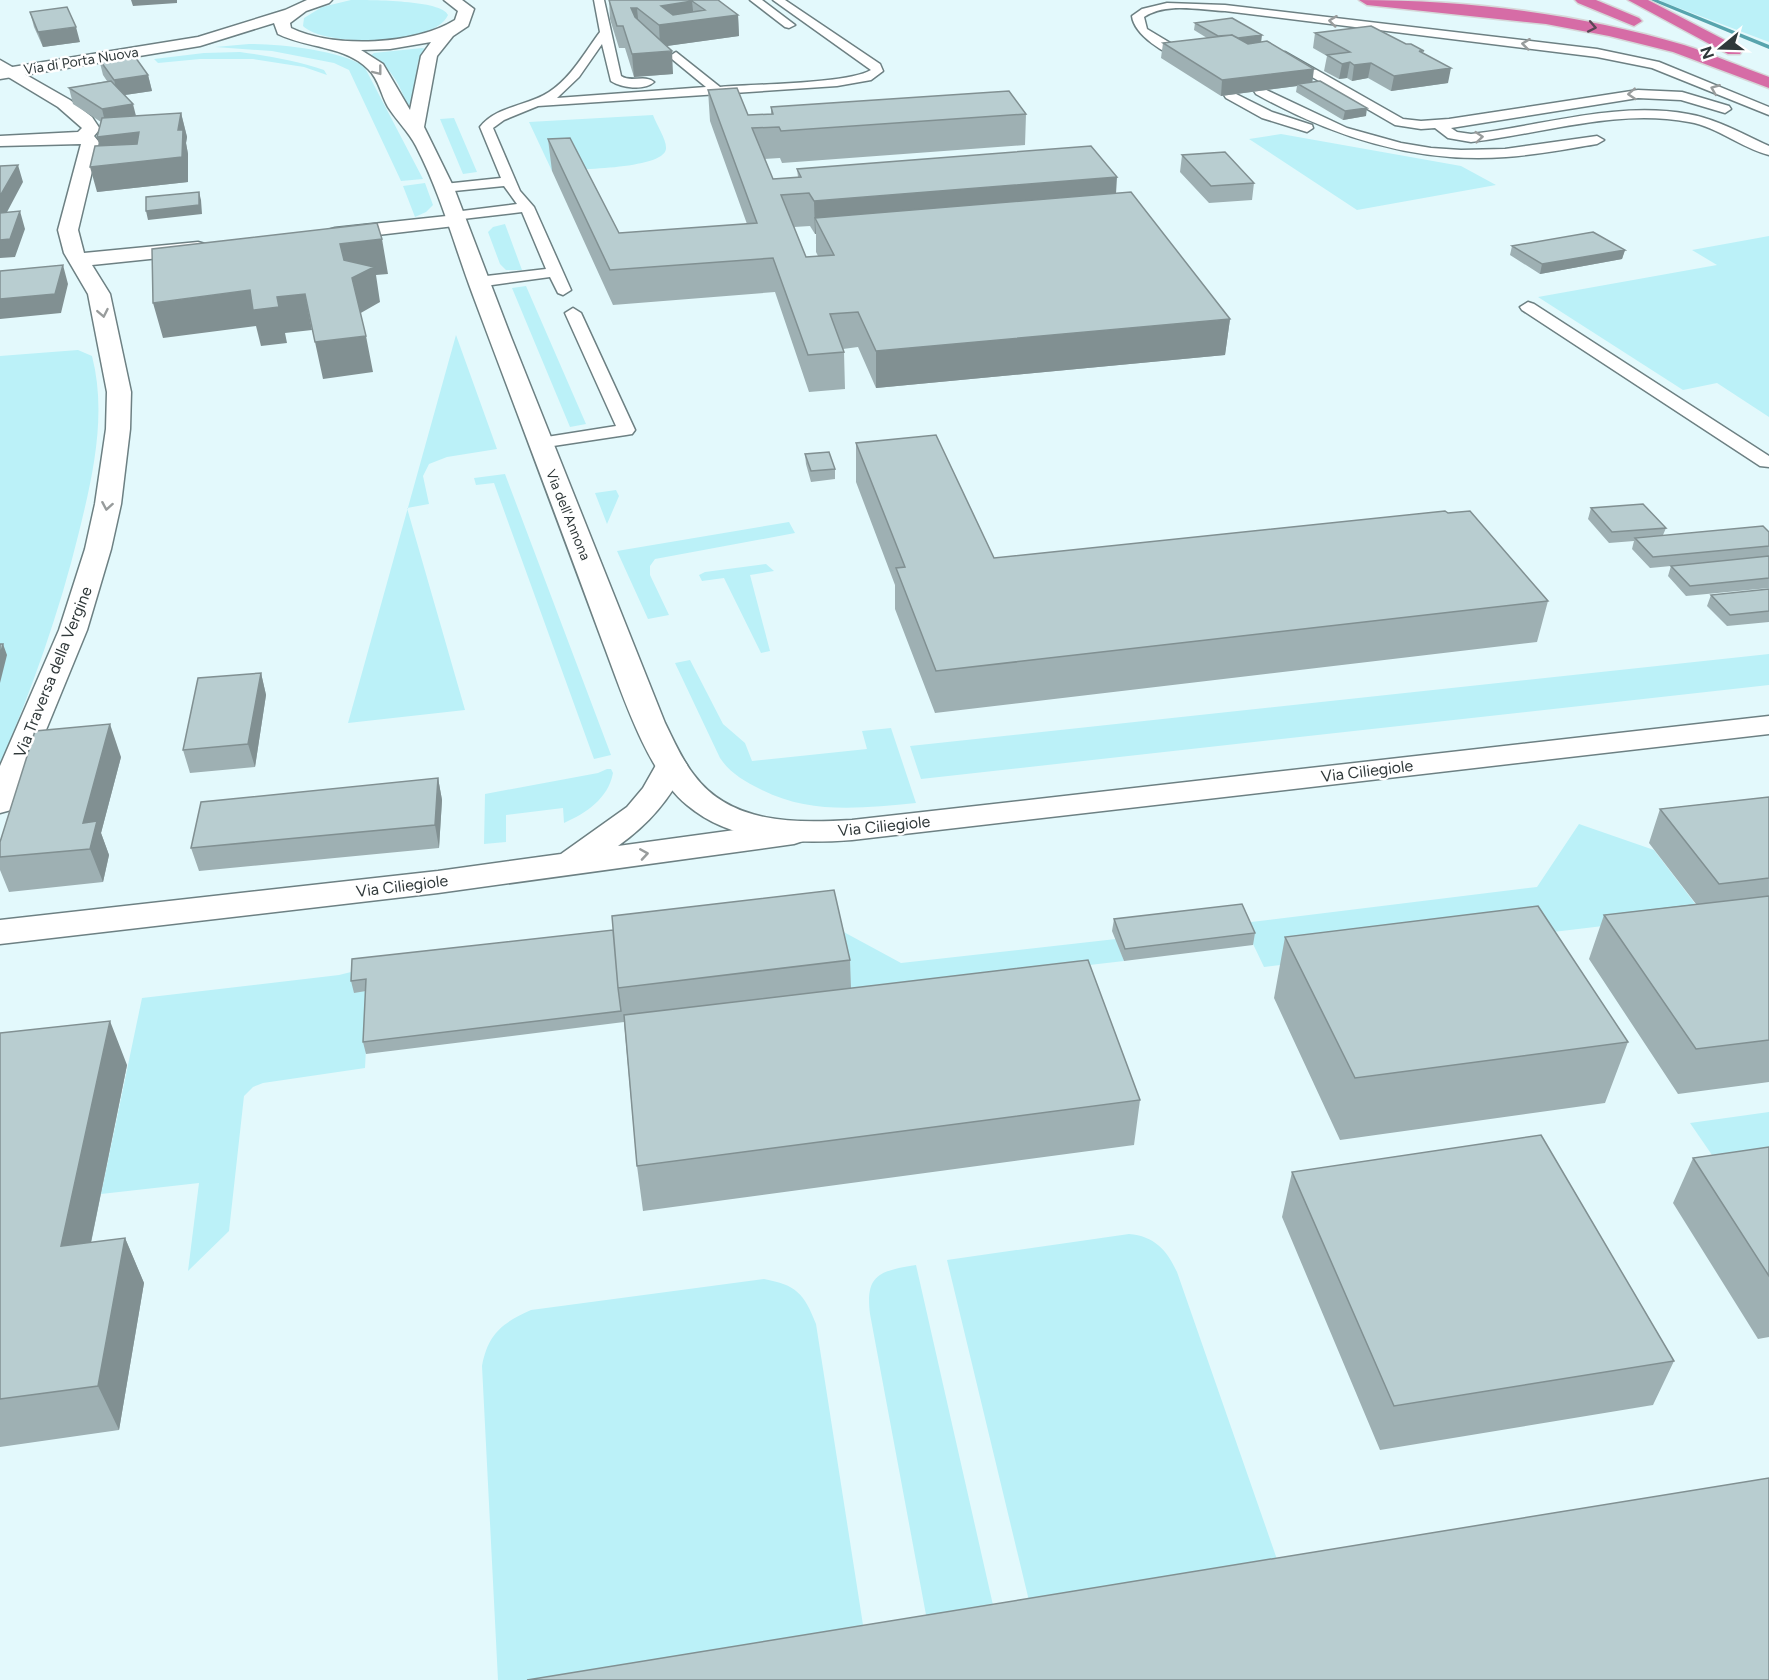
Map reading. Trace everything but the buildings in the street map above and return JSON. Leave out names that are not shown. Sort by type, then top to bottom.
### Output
[{"type":"highway","points":[[1367,0],[1546,19],[1610,31],[1679,49],[1769,83]]},
{"type":"highway","points":[[1583,0],[1769,76]]},
{"type":"highway","points":[[1608,0],[1752,58]]},
{"type":"highway","points":[[1636,0],[1734,51]]},
{"type":"street","points":[[303,41],[291,36],[283,29],[282,23],[289,14],[304,6],[324,0]]},
{"type":"street","points":[[415,127],[429,56],[448,31],[464,20],[467,15],[466,9],[452,0]]},
{"type":"street","points":[[466,9],[482,0]]},
{"type":"street","name":"Via di Porta Nuova","points":[[163,48],[222,36],[289,14]]},
{"type":"street","name":"Via dell'Annona","points":[[303,41],[358,47],[392,45],[429,38],[448,31]]},
{"type":"street","name":"Via di Porta Nuova","points":[[3,70],[163,48],[262,40],[303,41]]},
{"type":"street","name":"Via dell'Annona","points":[[327,45],[355,54],[375,65],[382,74],[396,105],[415,127],[444,188],[540,444],[621,650],[671,765],[688,790],[708,807],[745,824],[794,832]]},
{"type":"street","points":[[0,141],[83,137],[91,129],[87,122],[56,98],[3,70]]},
{"type":"street","name":"Via Traversa della Vergine","points":[[0,803],[73,630],[98,549],[108,504],[118,429],[119,392],[99,294],[71,246],[68,230],[90,145],[90,142],[83,137]]},
{"type":"street","points":[[315,236],[455,218]]},
{"type":"street","points":[[80,260],[223,246]]},
{"type":"street","name":"Via Ciliegiole","points":[[0,932],[565,866],[794,832],[887,827],[1769,725]]},
{"type":"street","points":[[565,866],[633,818],[655,795],[671,765]]},
{"type":"lane","points":[[599,0],[617,80],[628,84],[657,82]]},
{"type":"lane","points":[[755,0],[802,34]]},
{"type":"lane","points":[[539,103],[846,81],[867,77],[877,72],[876,68],[778,0]]},
{"type":"lane","points":[[1151,16],[1181,54],[1143,31],[1139,25],[1138,16],[1151,16],[1188,6],[1225,8],[1616,56],[1666,69],[1769,111]]},
{"type":"lane","points":[[563,290],[527,207],[509,181],[486,126],[539,103],[561,89],[606,31]]},
{"type":"lane","points":[[1270,47],[1400,122],[1446,127],[1459,137],[1471,138],[1630,115],[1668,115],[1706,123],[1769,151]]},
{"type":"lane","points":[[676,56],[717,90]]},
{"type":"lane","points":[[680,80],[726,76]]},
{"type":"lane","points":[[1260,91],[1297,113],[1354,136],[1384,137],[1638,93],[1692,98],[1739,115]]},
{"type":"lane","points":[[1244,93],[1302,124],[1331,133]]},
{"type":"lane","points":[[1230,95],[1256,112],[1274,120],[1419,150],[1474,155],[1509,153],[1597,140]]},
{"type":"lane","points":[[444,188],[509,181]]},
{"type":"lane","points":[[455,218],[527,207]]},
{"type":"lane","points":[[478,282],[555,272]]},
{"type":"lane","points":[[1528,307],[1768,467]]},
{"type":"lane","points":[[540,444],[626,430],[573,313]]},
{"type":"shaded area","points":[[351,0],[433,6],[448,15],[439,25],[423,32],[379,40],[333,38],[315,33],[303,26],[304,18],[322,7]]},
{"type":"shaded area","points":[[1660,0],[1769,0],[1769,42],[1663,2]]},
{"type":"shaded area","points":[[249,44],[276,45],[324,52],[353,60],[364,66],[423,179],[401,181],[349,70],[334,63],[272,51],[215,47]]},
{"type":"shaded area","points":[[426,49],[418,62],[413,104],[407,105],[389,70],[370,56],[374,53]]},
{"type":"shaded area","points":[[240,52],[304,64],[324,70],[327,75],[304,67],[253,59],[200,59],[158,63],[154,59],[204,53]]},
{"type":"shaded area","points":[[653,115],[666,145],[661,156],[633,165],[595,169],[552,171],[529,122]]},
{"type":"shaded area","points":[[454,118],[477,172],[463,174],[440,119]]},
{"type":"shaded area","points":[[1281,134],[1461,166],[1496,185],[1357,210],[1249,139]]},
{"type":"shaded area","points":[[425,183],[433,205],[426,212],[415,217],[403,186]]},
{"type":"shaded area","points":[[505,224],[522,270],[506,270],[500,264],[488,232],[493,227]]},
{"type":"shaded area","points":[[1769,236],[1769,417],[1717,383],[1683,390],[1538,297],[1717,265],[1692,250]]},
{"type":"shaded area","points":[[526,286],[586,424],[570,427],[512,288]]},
{"type":"shaded area","points":[[456,335],[497,449],[447,457],[429,464],[423,476],[429,504],[408,508]]},
{"type":"shaded area","points":[[78,350],[92,356],[98,400],[96,444],[89,489],[54,621],[0,765],[0,356]]},
{"type":"shaded area","points":[[505,474],[611,755],[594,759],[494,483],[476,485],[474,478]]},
{"type":"shaded area","points":[[616,490],[619,496],[607,524],[595,493]]},
{"type":"shaded area","points":[[407,509],[465,710],[348,723]]},
{"type":"shaded area","points":[[789,522],[795,533],[655,559],[650,566],[650,575],[669,615],[648,619],[617,551]]},
{"type":"shaded area","points":[[766,564],[774,571],[750,575],[770,651],[761,653],[724,578],[702,581],[699,575],[705,572]]},
{"type":"shaded area","points":[[1769,654],[1769,685],[921,779],[910,746]]},
{"type":"shaded area","points":[[690,660],[723,724],[745,743],[752,761],[867,749],[862,731],[891,728],[916,803],[856,808],[817,806],[779,797],[743,780],[720,758],[675,663]]},
{"type":"shaded area","points":[[611,769],[613,773],[606,790],[595,804],[580,815],[564,823],[563,808],[506,815],[506,842],[484,844],[485,794],[598,773]]},
{"type":"shaded area","points":[[1579,824],[1654,850],[1703,914],[1264,967],[1243,923],[1537,887]]},
{"type":"shaded area","points":[[840,930],[901,963],[1116,939],[1124,961],[850,993]]},
{"type":"shaded area","points":[[355,971],[369,991],[365,1068],[263,1083],[253,1087],[244,1096],[229,1231],[188,1271],[199,1183],[101,1194],[142,998],[339,975]]},
{"type":"shaded area","points":[[1769,1112],[1769,1147],[1712,1155],[1690,1123]]},
{"type":"shaded area","points":[[1129,1234],[1153,1241],[1169,1257],[1177,1272],[1287,1588],[1036,1630],[947,1260]]},
{"type":"shaded area","points":[[916,1265],[1000,1636],[932,1647],[869,1301],[873,1282],[878,1277],[893,1270]]},
{"type":"shaded area","points":[[764,1279],[784,1284],[798,1292],[816,1324],[868,1657],[731,1680],[498,1680],[482,1366],[492,1338],[504,1325],[531,1310]]},
{"type":"waterway","points":[[1653,0],[1769,47]]}]
